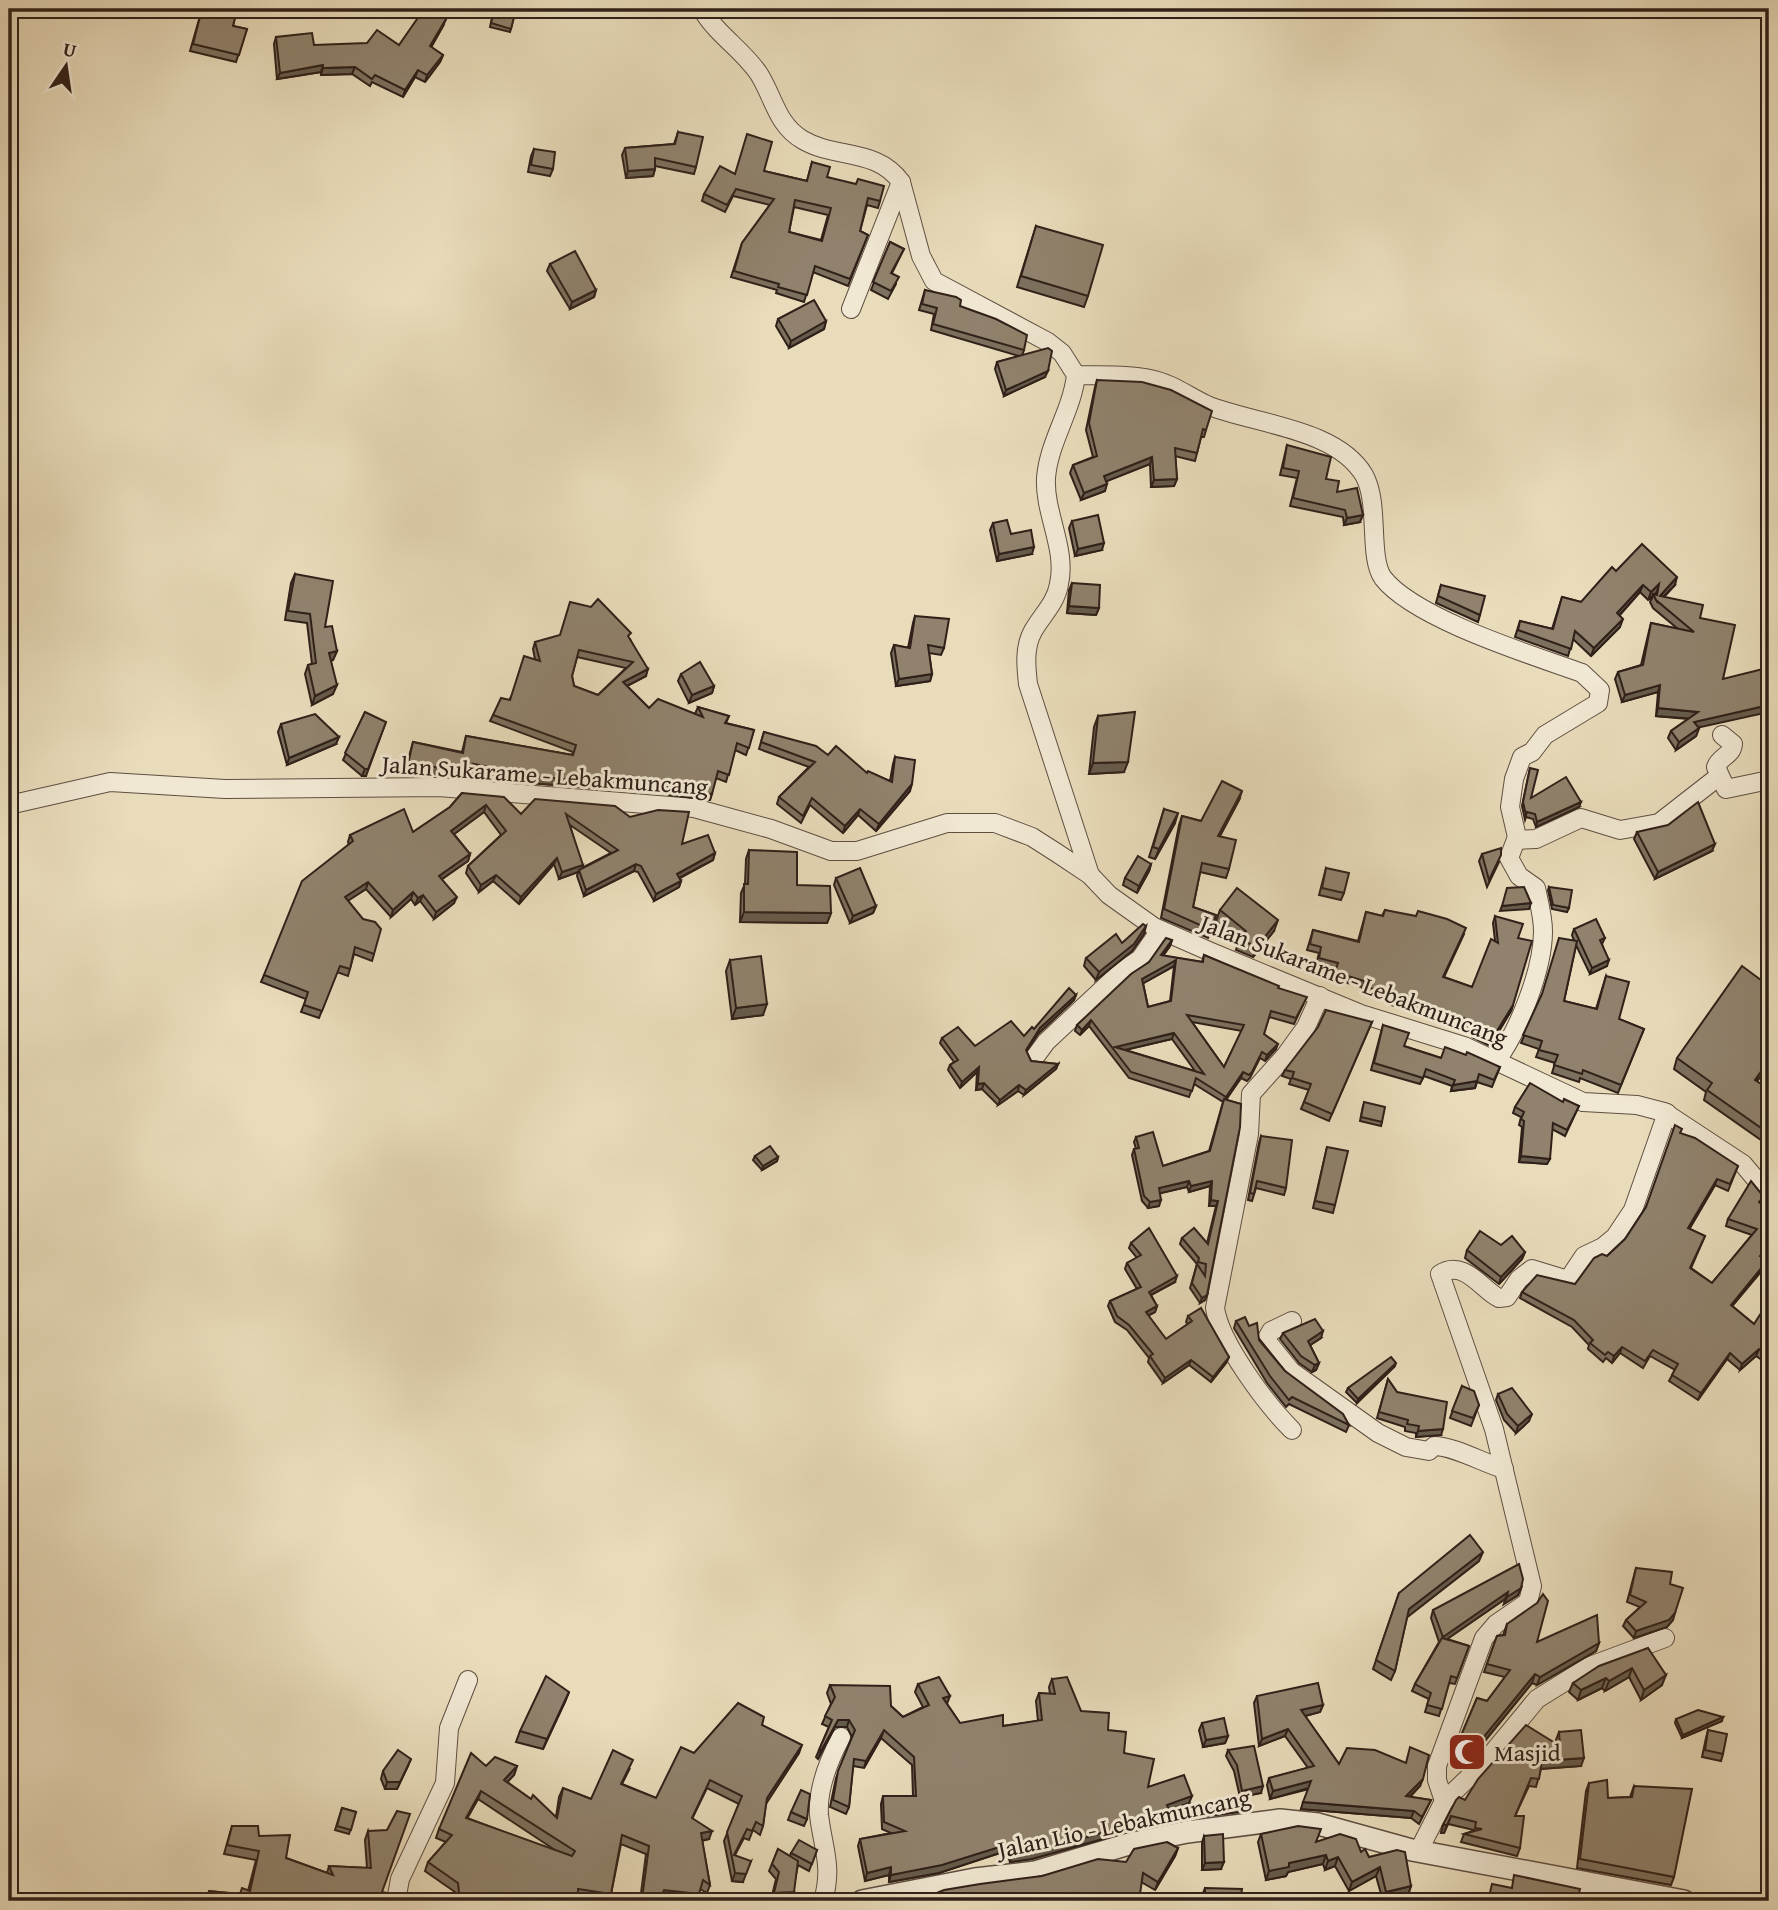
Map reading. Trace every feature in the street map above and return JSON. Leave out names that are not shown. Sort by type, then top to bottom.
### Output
[{"type":"street","points":[[702,9],[759,74],[774,107],[792,133],[820,148],[862,156],[884,165],[901,182],[921,256],[934,281],[1048,342],[1062,353],[1076,375],[1069,409],[1049,455],[1046,482],[1059,556],[1059,584],[1055,598],[1030,639],[1026,667],[1028,684],[1090,875]]},
{"type":"street","points":[[851,309],[901,182]]},
{"type":"street","points":[[1076,375],[1134,377],[1163,383],[1208,405],[1276,424],[1328,445],[1356,464],[1366,478],[1376,526],[1377,566],[1383,578],[1408,601],[1450,623],[1583,673],[1596,683],[1600,690],[1598,703],[1545,736],[1532,752],[1522,757],[1514,779],[1510,807],[1516,840],[1510,858],[1519,876],[1536,888],[1543,945],[1538,969],[1510,1042],[1497,1060]]},
{"type":"street","points":[[1722,735],[1731,741],[1732,748],[1717,764],[1718,777],[1724,787],[1730,790],[1769,780]]},
{"type":"street","points":[[1516,840],[1536,839],[1581,818],[1620,830],[1659,823],[1718,777]]},
{"type":"street","name":"Jalan Sukarame - Lebakmuncang","points":[[9,804],[110,782],[225,789],[439,786],[694,808],[771,829],[831,851],[843,852],[856,851],[947,823],[995,823],[1032,837],[1090,875],[1109,895],[1160,930],[1361,1014],[1464,1046],[1583,1101],[1637,1105],[1667,1114],[1743,1164],[1769,1195]]},
{"type":"street","points":[[1035,1057],[1073,1017],[1140,959],[1160,930]]},
{"type":"street","points":[[1292,1430],[1272,1410],[1221,1330],[1215,1308],[1249,1134],[1248,1102],[1255,1088],[1285,1056],[1306,1027],[1320,996]]},
{"type":"street","points":[[1444,1801],[1437,1766],[1479,1651],[1491,1629],[1525,1606],[1531,1594],[1494,1429],[1440,1273],[1446,1270],[1471,1275],[1499,1298],[1509,1294],[1519,1279],[1532,1269],[1568,1280],[1584,1256],[1603,1247],[1615,1237],[1633,1210],[1667,1114]]},
{"type":"street","points":[[1237,1354],[1266,1340],[1271,1331],[1292,1321]]},
{"type":"street","points":[[1266,1340],[1302,1380],[1333,1398],[1378,1433],[1406,1447],[1429,1451],[1434,1446],[1446,1446],[1473,1460],[1504,1469]]},
{"type":"street","points":[[1418,1852],[1444,1801],[1485,1762],[1509,1731],[1551,1688],[1613,1655],[1665,1638]]},
{"type":"street","points":[[396,1901],[400,1878],[445,1783],[449,1728],[468,1680]]},
{"type":"street","points":[[824,1901],[829,1863],[819,1814],[820,1795],[825,1775],[841,1737]]},
{"type":"street","name":"Jalan Lio - Lebakmuncang","points":[[862,1901],[975,1879],[1035,1872],[1129,1844],[1256,1821],[1318,1824],[1418,1852],[1684,1901]]},
{"type":"building","points":[[202,9],[237,9],[233,26],[247,29],[239,55],[193,44]]},
{"type":"building","points":[[424,9],[430,9],[446,19],[430,46],[443,55],[427,75],[418,70],[405,90],[375,75],[372,79],[355,67],[323,68],[323,65],[280,73],[276,37],[312,33],[314,45],[367,43],[377,30],[399,45]]},
{"type":"building","points":[[495,9],[516,9],[511,29],[491,23]]},
{"type":"building","points":[[678,132],[703,137],[696,167],[655,158],[655,169],[628,171],[625,148],[675,144]]},
{"type":"building","points":[[747,134],[772,142],[764,171],[807,181],[812,162],[830,167],[827,177],[856,184],[858,179],[884,186],[880,201],[868,198],[860,231],[868,235],[850,279],[815,266],[807,295],[734,271],[742,243],[774,199],[736,189],[727,205],[704,194],[720,166],[735,174]],"holes":[[[795,200],[831,208],[822,241],[789,232]]]},
{"type":"building","points":[[534,149],[555,152],[553,169],[531,165]]},
{"type":"building","points":[[1036,226],[1103,245],[1088,296],[1021,276]]},
{"type":"building","points":[[890,242],[904,249],[891,273],[899,277],[891,291],[873,282]]},
{"type":"building","points":[[575,251],[596,290],[572,302],[550,264]]},
{"type":"building","points":[[925,290],[956,297],[961,300],[960,306],[996,319],[1027,335],[1024,350],[933,324],[937,308],[922,304]]},
{"type":"building","points":[[814,300],[826,321],[791,341],[778,319]]},
{"type":"building","points":[[1048,348],[1052,351],[1048,371],[1006,390],[997,362]]},
{"type":"building","points":[[1097,380],[1142,382],[1171,390],[1212,411],[1206,430],[1203,429],[1197,453],[1175,448],[1177,479],[1154,480],[1152,457],[1104,476],[1107,484],[1084,493],[1073,465],[1097,456],[1089,423]]},
{"type":"building","points":[[1287,445],[1331,457],[1326,479],[1339,481],[1337,492],[1357,488],[1363,515],[1347,518],[1345,510],[1293,498],[1299,471],[1283,468]]},
{"type":"building","points":[[1098,515],[1104,543],[1078,549],[1072,521]]},
{"type":"building","points":[[1007,520],[1011,534],[1031,530],[1034,547],[999,554],[993,523]]},
{"type":"building","points":[[1642,544],[1677,577],[1660,596],[1703,605],[1700,618],[1735,625],[1723,679],[1767,668],[1769,705],[1694,722],[1699,728],[1679,742],[1671,731],[1698,712],[1658,708],[1660,685],[1625,695],[1618,672],[1643,665],[1651,623],[1694,632],[1656,600],[1653,594],[1657,595],[1659,584],[1651,592],[1643,585],[1617,613],[1623,619],[1594,648],[1575,631],[1571,649],[1518,630],[1520,621],[1553,629],[1562,597],[1581,602],[1612,567],[1616,571]]},
{"type":"building","points":[[295,574],[333,581],[325,627],[332,626],[337,651],[329,653],[337,685],[315,696],[308,665],[316,663],[310,614],[288,611]]},
{"type":"building","points":[[1072,583],[1100,585],[1099,608],[1069,606]]},
{"type":"building","points":[[1441,585],[1485,596],[1480,615],[1438,596]]},
{"type":"building","points":[[598,599],[631,633],[628,636],[648,669],[623,682],[649,708],[658,699],[703,717],[698,707],[729,716],[725,723],[754,730],[749,748],[737,743],[729,775],[718,771],[712,794],[672,788],[631,776],[632,779],[610,783],[532,776],[474,764],[482,772],[408,764],[413,742],[463,753],[466,736],[573,755],[576,745],[493,715],[501,698],[510,700],[524,656],[540,661],[535,642],[560,635],[570,602],[591,607]],"holes":[[[579,650],[633,662],[598,695],[574,686],[572,676]]]},
{"type":"building","points":[[915,616],[949,619],[944,648],[928,645],[932,674],[899,679],[894,645],[910,648]]},
{"type":"building","points":[[700,662],[714,686],[692,695],[681,674]]},
{"type":"building","points":[[365,712],[386,722],[368,769],[345,753]]},
{"type":"building","points":[[1135,712],[1128,762],[1093,763],[1098,716]]},
{"type":"building","points":[[315,714],[339,737],[289,758],[281,724]]},
{"type":"building","points":[[764,732],[816,746],[828,755],[836,746],[867,773],[868,771],[892,782],[895,757],[915,760],[912,784],[879,824],[860,809],[845,826],[812,798],[803,816],[779,797],[815,762],[761,742]]},
{"type":"building","points":[[1530,768],[1538,770],[1531,798],[1566,777],[1581,802],[1537,822],[1535,814],[1527,812],[1526,815],[1523,802]]},
{"type":"building","points":[[1222,781],[1242,791],[1218,836],[1236,840],[1229,869],[1202,863],[1193,907],[1216,915],[1211,930],[1164,909],[1182,816],[1201,821]]},
{"type":"building","points":[[462,793],[504,797],[521,814],[535,799],[615,806],[630,817],[658,810],[689,812],[682,844],[708,835],[715,853],[677,874],[681,881],[656,894],[641,866],[636,864],[586,890],[579,870],[618,850],[566,814],[583,865],[562,872],[557,858],[521,897],[496,875],[481,885],[468,866],[506,831],[486,805],[451,831],[470,854],[439,876],[457,897],[436,912],[423,895],[418,898],[413,892],[393,910],[368,882],[345,897],[363,919],[375,922],[381,929],[374,954],[355,947],[350,969],[340,966],[322,1011],[304,1005],[308,992],[264,975],[302,881],[353,841],[350,835],[404,809],[413,832],[450,807]]},
{"type":"building","points":[[1698,802],[1715,844],[1658,872],[1637,832],[1668,825]]},
{"type":"building","points":[[1164,809],[1178,813],[1159,849],[1153,847]]},
{"type":"building","points":[[1501,848],[1501,855],[1489,880],[1482,854]]},
{"type":"building","points":[[749,850],[797,852],[797,885],[830,886],[831,913],[744,912],[744,884],[748,884]]},
{"type":"building","points":[[1138,856],[1151,864],[1139,886],[1125,878]]},
{"type":"building","points":[[860,868],[876,906],[853,916],[836,878]]},
{"type":"building","points":[[1326,868],[1349,873],[1344,893],[1322,888]]},
{"type":"building","points":[[1524,887],[1531,903],[1502,906],[1507,888]]},
{"type":"building","points":[[1549,887],[1572,890],[1569,908],[1553,905]]},
{"type":"building","points":[[1237,888],[1278,920],[1257,947],[1239,939],[1246,931],[1220,910]]},
{"type":"building","points":[[1385,910],[1416,916],[1418,911],[1447,919],[1466,928],[1443,977],[1472,987],[1491,939],[1498,943],[1495,916],[1523,924],[1518,938],[1532,941],[1513,1005],[1492,1039],[1475,1031],[1476,1027],[1462,1022],[1464,1018],[1409,1001],[1392,999],[1394,992],[1363,987],[1364,981],[1335,972],[1338,963],[1319,958],[1321,947],[1310,944],[1313,930],[1359,942],[1366,912],[1383,916]]},
{"type":"building","points":[[1596,919],[1605,938],[1600,940],[1609,960],[1592,968],[1574,929]]},
{"type":"building","points":[[1143,924],[1146,926],[1134,944],[1099,972],[1086,958],[1116,934],[1122,943]]},
{"type":"building","points":[[1166,938],[1172,940],[1161,955],[1203,962],[1204,955],[1279,986],[1278,988],[1307,997],[1296,1018],[1271,1011],[1264,1034],[1278,1044],[1267,1055],[1262,1052],[1252,1072],[1249,1075],[1243,1072],[1226,1097],[1196,1078],[1192,1091],[1131,1072],[1091,1020],[1082,1030],[1077,1025],[1131,974],[1149,962]],"holes":[[[1176,960],[1171,1001],[1148,1007],[1142,979]],[[1187,1015],[1244,1025],[1224,1067]],[[1174,1033],[1204,1074],[1115,1047]]]},
{"type":"building","points":[[1559,938],[1577,941],[1564,1001],[1597,1009],[1606,976],[1629,982],[1619,1019],[1644,1029],[1621,1085],[1583,1070],[1582,1074],[1554,1065],[1558,1055],[1539,1050],[1542,1041],[1523,1035],[1542,994]]},
{"type":"building","points":[[761,956],[767,1004],[736,1008],[730,960]]},
{"type":"building","points":[[1742,966],[1769,986],[1764,994],[1769,998],[1769,1055],[1765,1061],[1767,1063],[1755,1080],[1769,1089],[1769,1123],[1764,1130],[1707,1090],[1712,1083],[1677,1058]]},
{"type":"building","points":[[1069,988],[1076,995],[1040,1028],[1026,1050],[1031,1061],[1058,1064],[1026,1090],[1019,1085],[1000,1100],[984,1083],[978,1084],[979,1067],[962,1082],[950,1065],[958,1060],[942,1038],[958,1027],[975,1046],[1011,1021],[1024,1036],[1032,1027],[1034,1029]]},
{"type":"building","points":[[1326,1010],[1372,1022],[1332,1114],[1304,1102],[1311,1084],[1292,1078],[1294,1072],[1285,1070],[1318,1027]]},
{"type":"building","points":[[1383,1025],[1409,1033],[1404,1046],[1441,1058],[1445,1047],[1466,1055],[1467,1052],[1500,1067],[1494,1080],[1479,1074],[1477,1081],[1453,1085],[1455,1080],[1426,1069],[1423,1078],[1374,1063]]},
{"type":"building","points":[[1530,1083],[1563,1102],[1564,1099],[1579,1106],[1567,1130],[1553,1123],[1550,1159],[1521,1156],[1524,1121],[1521,1119],[1524,1112],[1515,1107]]},
{"type":"building","points":[[1224,1099],[1241,1104],[1240,1127],[1207,1295],[1202,1298],[1192,1283],[1197,1264],[1205,1276],[1206,1264],[1198,1262],[1199,1258],[1182,1238],[1194,1228],[1208,1244],[1218,1201],[1211,1200],[1212,1181],[1191,1186],[1189,1181],[1159,1188],[1161,1200],[1150,1202],[1144,1196],[1134,1149],[1139,1148],[1136,1137],[1153,1132],[1163,1166],[1210,1151]]},
{"type":"building","points":[[1364,1102],[1385,1107],[1382,1122],[1361,1117]]},
{"type":"building","points":[[1675,1125],[1682,1129],[1680,1133],[1695,1138],[1738,1166],[1730,1184],[1717,1179],[1688,1228],[1705,1236],[1690,1268],[1712,1283],[1757,1229],[1728,1219],[1751,1181],[1764,1197],[1759,1202],[1769,1211],[1769,1245],[1760,1256],[1767,1261],[1731,1305],[1754,1324],[1765,1307],[1769,1310],[1769,1357],[1759,1349],[1742,1364],[1730,1353],[1701,1393],[1672,1375],[1678,1364],[1653,1350],[1645,1361],[1622,1347],[1614,1356],[1608,1352],[1605,1355],[1590,1343],[1593,1340],[1574,1320],[1522,1292],[1537,1275],[1575,1284],[1594,1258],[1602,1254],[1607,1256],[1625,1239],[1646,1207]]},
{"type":"building","points":[[1261,1136],[1292,1140],[1286,1188],[1257,1181],[1254,1194],[1250,1193]]},
{"type":"building","points":[[770,1146],[778,1157],[763,1166],[755,1156]]},
{"type":"building","points":[[1327,1147],[1348,1151],[1335,1205],[1315,1201]]},
{"type":"building","points":[[1149,1228],[1177,1276],[1149,1292],[1157,1306],[1146,1312],[1166,1339],[1192,1321],[1188,1316],[1201,1308],[1229,1357],[1213,1377],[1191,1360],[1165,1378],[1150,1356],[1153,1354],[1129,1325],[1117,1316],[1110,1301],[1141,1287],[1127,1263],[1141,1255],[1131,1243]]},
{"type":"building","points":[[1480,1231],[1501,1245],[1512,1236],[1525,1252],[1501,1277],[1467,1250]]},
{"type":"building","points":[[1245,1317],[1249,1326],[1257,1323],[1259,1340],[1285,1371],[1343,1414],[1349,1425],[1292,1397],[1289,1400],[1270,1376],[1236,1321]]},
{"type":"building","points":[[1315,1319],[1323,1331],[1308,1341],[1319,1363],[1315,1365],[1301,1356],[1283,1333]]},
{"type":"building","points":[[1391,1357],[1396,1363],[1358,1399],[1348,1388]]},
{"type":"building","points":[[1388,1379],[1397,1392],[1447,1402],[1443,1429],[1418,1431],[1419,1426],[1407,1424],[1408,1420],[1379,1412]]},
{"type":"building","points":[[1462,1386],[1474,1391],[1479,1405],[1473,1418],[1452,1411]]},
{"type":"building","points":[[1512,1388],[1532,1414],[1518,1426],[1507,1414],[1498,1394]]},
{"type":"building","points":[[1470,1535],[1483,1552],[1409,1609],[1395,1671],[1376,1660],[1399,1593]]},
{"type":"building","points":[[1519,1564],[1523,1579],[1521,1588],[1507,1597],[1508,1592],[1443,1637],[1433,1610]]},
{"type":"building","points":[[1636,1568],[1672,1572],[1670,1584],[1683,1588],[1675,1613],[1669,1620],[1636,1631],[1626,1620],[1646,1602],[1630,1595]]},
{"type":"building","points":[[1543,1594],[1548,1601],[1537,1642],[1597,1615],[1599,1643],[1540,1677],[1535,1674],[1465,1760],[1454,1752],[1477,1698],[1487,1701],[1510,1670],[1487,1664],[1497,1636],[1505,1635],[1507,1624],[1537,1603]]},
{"type":"building","points":[[1442,1638],[1469,1646],[1457,1678],[1451,1676],[1442,1709],[1427,1705],[1431,1693],[1415,1684]]},
{"type":"building","points":[[1648,1648],[1666,1675],[1644,1690],[1632,1668],[1609,1681],[1606,1678],[1581,1690],[1573,1683],[1599,1666]]},
{"type":"building","points":[[546,1676],[569,1692],[547,1739],[520,1731]]},
{"type":"building","points":[[939,1677],[950,1696],[943,1698],[960,1723],[1003,1715],[1003,1726],[1042,1720],[1039,1693],[1055,1694],[1052,1679],[1067,1677],[1081,1711],[1109,1713],[1108,1730],[1126,1732],[1124,1753],[1154,1759],[1148,1787],[1184,1775],[1192,1796],[1167,1805],[1169,1810],[1147,1820],[1035,1852],[1012,1854],[1009,1844],[942,1865],[891,1875],[891,1867],[867,1873],[860,1839],[905,1831],[884,1822],[883,1796],[916,1796],[914,1757],[884,1730],[866,1761],[854,1759],[849,1807],[833,1800],[838,1771],[855,1730],[849,1720],[838,1720],[821,1751],[819,1750],[832,1720],[825,1716],[835,1697],[830,1685],[890,1686],[891,1706],[903,1717],[929,1705],[918,1684]]},
{"type":"building","points":[[1318,1683],[1323,1705],[1301,1710],[1339,1764],[1347,1748],[1375,1750],[1406,1763],[1410,1747],[1429,1755],[1423,1779],[1406,1796],[1431,1800],[1422,1817],[1414,1811],[1303,1802],[1311,1781],[1273,1791],[1269,1778],[1314,1766],[1288,1729],[1262,1739],[1257,1696]]},
{"type":"building","points":[[738,1703],[764,1717],[762,1725],[802,1745],[767,1798],[763,1826],[756,1822],[752,1831],[747,1829],[734,1855],[751,1861],[746,1874],[735,1873],[727,1832],[742,1796],[710,1780],[692,1818],[712,1831],[701,1833],[710,1885],[703,1880],[699,1894],[664,1890],[660,1900],[642,1899],[649,1846],[622,1835],[611,1894],[578,1889],[578,1901],[460,1901],[458,1883],[428,1862],[452,1835],[439,1829],[471,1753],[486,1766],[495,1757],[517,1766],[504,1780],[531,1799],[533,1795],[557,1818],[563,1788],[591,1799],[613,1750],[633,1760],[621,1784],[656,1798],[681,1747],[694,1753]],"holes":[[[481,1791],[575,1851],[572,1856],[466,1818]]]},
{"type":"building","points":[[1698,1710],[1723,1717],[1683,1735],[1676,1719]]},
{"type":"building","points":[[1224,1718],[1228,1736],[1206,1740],[1202,1723]]},
{"type":"building","points":[[1526,1725],[1560,1746],[1559,1732],[1581,1730],[1584,1758],[1542,1761],[1539,1779],[1531,1778],[1515,1816],[1524,1816],[1520,1848],[1464,1834],[1482,1829],[1475,1828],[1476,1822],[1451,1816],[1447,1825],[1443,1825],[1456,1800],[1459,1797],[1465,1800],[1478,1779]]},
{"type":"building","points":[[1708,1730],[1727,1734],[1723,1754],[1705,1750]]},
{"type":"building","points":[[1254,1746],[1263,1786],[1242,1791],[1237,1765],[1228,1750]]},
{"type":"building","points":[[398,1750],[411,1759],[400,1782],[387,1782],[383,1771]]},
{"type":"building","points":[[1607,1780],[1608,1798],[1632,1797],[1634,1786],[1692,1789],[1674,1877],[1580,1859],[1589,1783]]},
{"type":"building","points":[[801,1790],[810,1794],[807,1819],[791,1812]]},
{"type":"building","points":[[1238,1796],[1241,1808],[1203,1813],[1203,1804]]},
{"type":"building","points":[[342,1808],[356,1812],[351,1830],[337,1826]]},
{"type":"building","points":[[397,1811],[410,1814],[382,1892],[387,1893],[384,1901],[209,1901],[209,1891],[240,1894],[242,1888],[250,1891],[259,1851],[227,1845],[232,1826],[258,1826],[259,1836],[290,1835],[286,1858],[333,1875],[329,1866],[371,1868],[368,1831],[387,1830]]},
{"type":"building","points":[[1298,1826],[1321,1829],[1316,1842],[1340,1834],[1356,1839],[1361,1852],[1365,1849],[1369,1857],[1397,1850],[1405,1852],[1411,1886],[1386,1892],[1380,1867],[1352,1882],[1338,1857],[1328,1861],[1326,1855],[1289,1863],[1289,1867],[1269,1871],[1261,1834]]},
{"type":"building","points":[[1223,1834],[1224,1862],[1205,1863],[1204,1836]]},
{"type":"building","points":[[799,1840],[817,1850],[812,1864],[791,1853]]},
{"type":"building","points":[[1167,1842],[1178,1848],[1158,1882],[1143,1873],[1139,1901],[907,1901],[922,1899],[944,1890],[1042,1876],[1098,1859],[1126,1862],[1134,1849]]},
{"type":"building","points":[[778,1849],[798,1861],[794,1892],[774,1893],[779,1872],[772,1864]]},
{"type":"building","points":[[1514,1875],[1580,1889],[1577,1901],[1488,1901],[1492,1884],[1512,1888]]},
{"type":"building","points":[[1205,1888],[1242,1889],[1240,1901],[1205,1901]]},
{"type":"place","name":"Masjid","points":[[1467,1752]]}]
